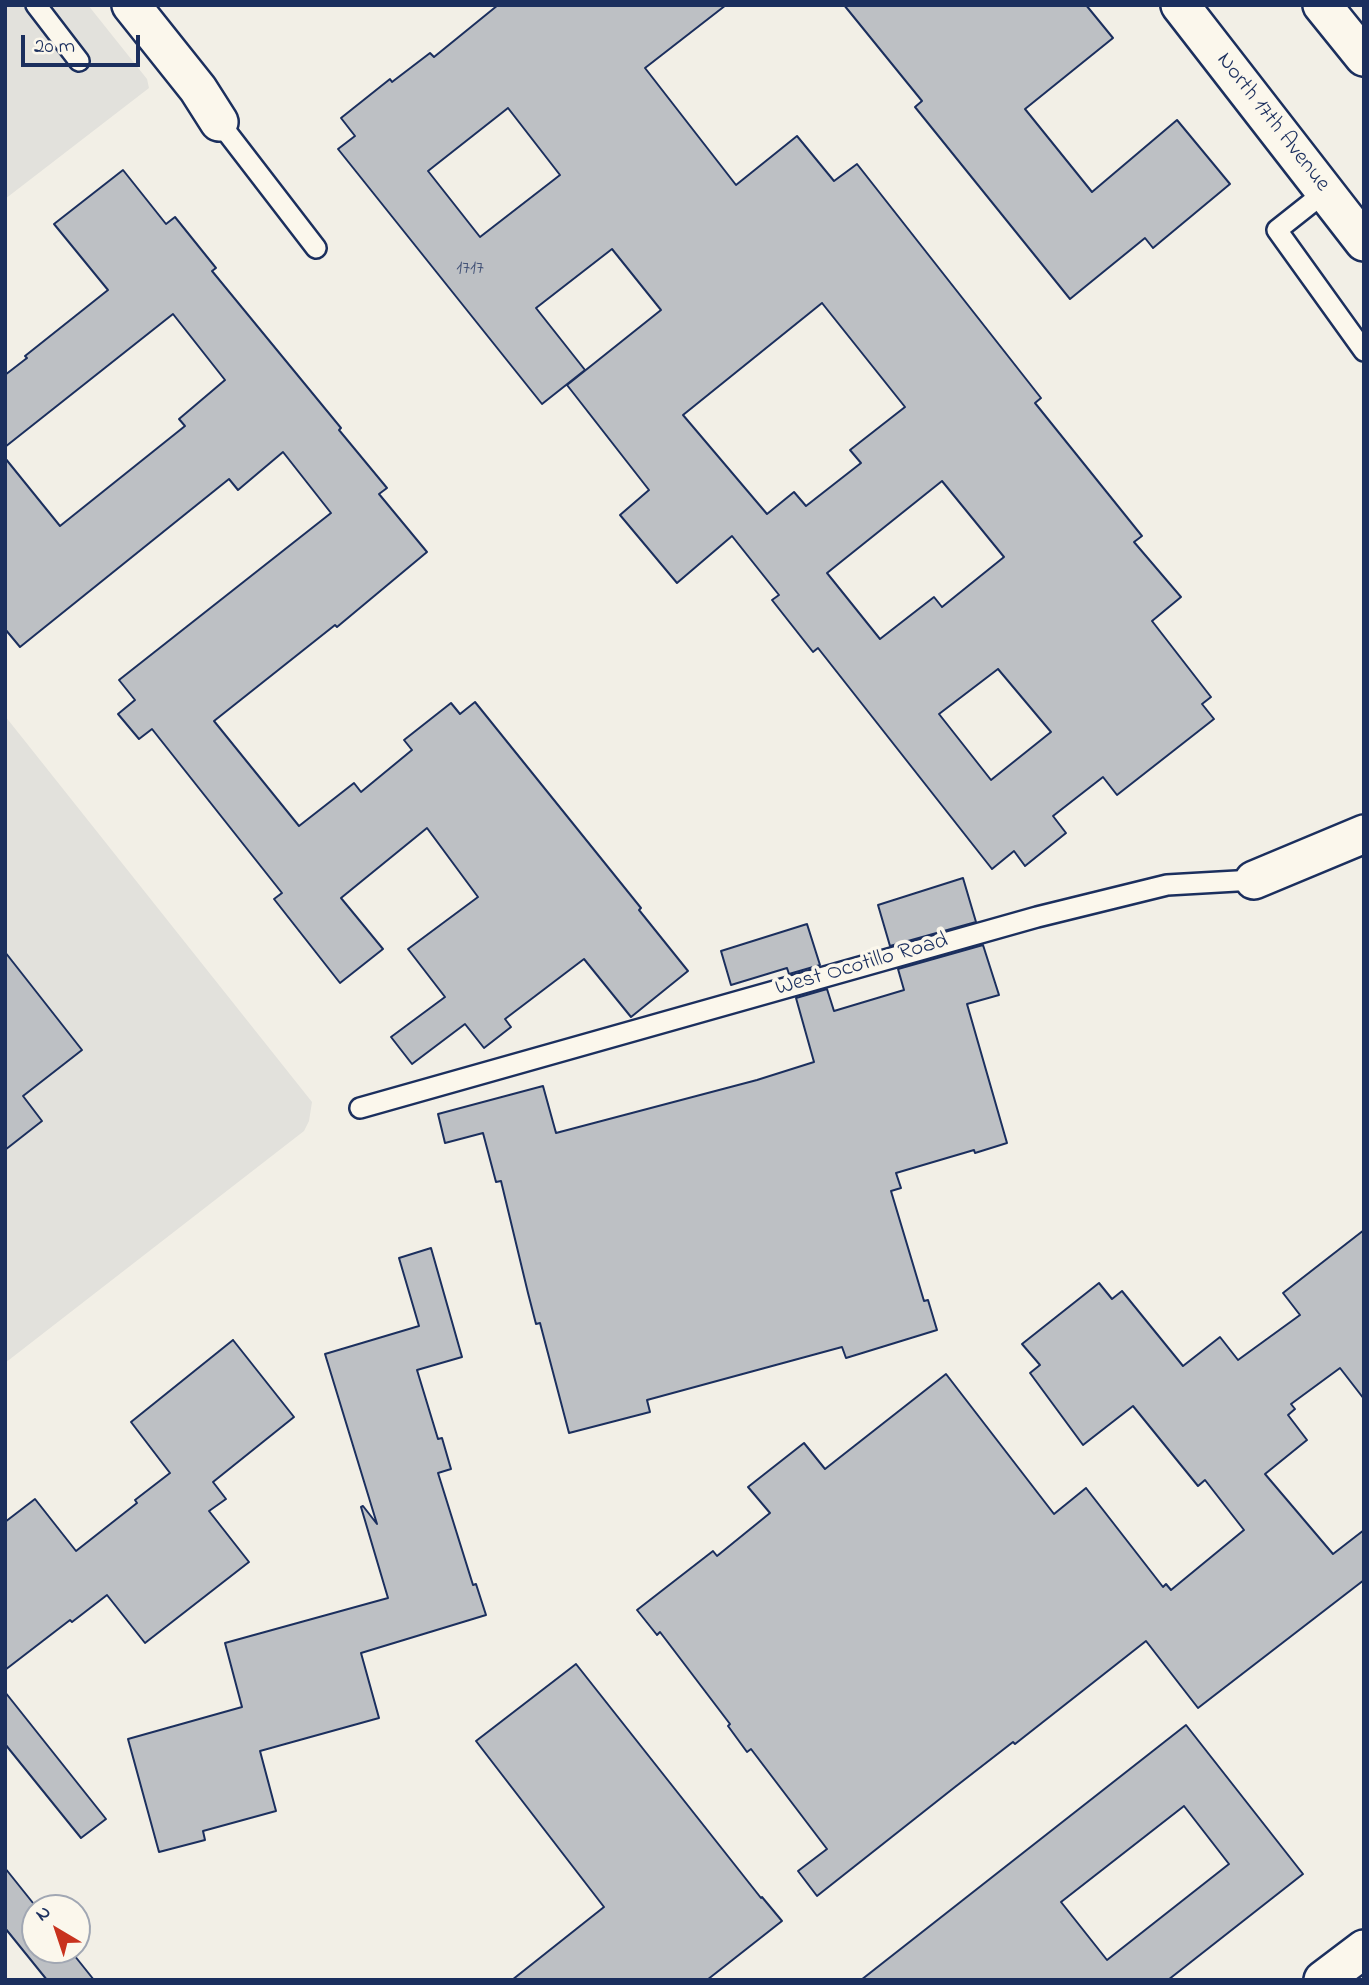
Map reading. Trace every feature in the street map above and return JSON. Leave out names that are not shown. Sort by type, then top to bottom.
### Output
[{"type":"street","points":[[131,5],[198,89],[219,122]]},
{"type":"street","name":"North 17th Avenue","points":[[1180,5],[1364,242]]},
{"type":"street","points":[[1322,5],[1364,57]]},
{"type":"street","name":"West Ocotillo Road","points":[[1254,880],[1364,834]]},
{"type":"street","points":[[1323,1980],[1364,1949]]},
{"type":"lane","points":[[36,5],[79,61]]},
{"type":"lane","points":[[219,122],[316,248]]},
{"type":"lane","points":[[1325,192],[1277,230],[1364,351]]},
{"type":"lane","name":"West Ocotillo Road","points":[[360,1108],[1037,917],[1167,886],[1254,880]]},
{"type":"shaded area","points":[[5,5],[88,5],[147,79],[149,88],[5,199]]},
{"type":"shaded area","points":[[5,716],[312,1102],[309,1121],[304,1131],[5,1363]]},
{"type":"building","points":[[498,5],[726,5],[645,68],[736,185],[797,136],[834,181],[857,164],[1041,398],[1035,403],[1142,536],[1134,542],[1181,597],[1152,621],[1211,697],[1202,704],[1214,719],[1117,795],[1103,777],[1053,816],[1066,833],[1025,866],[1014,851],[992,869],[818,648],[813,652],[772,600],[779,595],[732,536],[677,583],[620,515],[649,490],[567,385],[661,310],[612,249],[536,308],[585,370],[542,404],[338,149],[355,136],[341,118],[390,79],[392,82],[430,53],[434,57]],"holes":[[[508,108],[560,175],[480,237],[428,171]],[[822,303],[905,407],[850,450],[861,463],[806,506],[794,492],[767,514],[683,415]],[[942,481],[1004,557],[942,607],[934,597],[880,639],[827,573]],[[998,669],[1051,732],[991,780],[939,714]]]},
{"type":"building","points":[[844,5],[1086,5],[1113,38],[1025,109],[1092,192],[1177,120],[1230,184],[1153,248],[1145,238],[1070,299],[915,107],[922,101]]},
{"type":"building","points":[[123,170],[166,224],[175,217],[216,268],[212,271],[387,488],[379,494],[427,552],[337,627],[335,625],[214,721],[299,826],[354,783],[361,792],[412,750],[404,740],[451,703],[460,714],[475,702],[641,908],[639,910],[688,971],[631,1017],[584,959],[505,1019],[511,1027],[484,1048],[465,1024],[412,1064],[391,1037],[445,997],[408,949],[478,897],[427,828],[341,898],[383,949],[340,983],[274,899],[282,893],[152,729],[139,739],[118,714],[135,700],[119,680],[331,513],[283,452],[238,490],[229,479],[20,647],[5,629],[5,458],[60,526],[185,426],[179,419],[225,380],[173,314],[5,447],[5,375],[108,290],[54,224]]},
{"type":"building","points":[[963,878],[976,922],[890,946],[878,905]]},
{"type":"building","points":[[807,924],[820,965],[789,974],[787,968],[731,985],[721,951]]},
{"type":"building","points":[[983,945],[999,995],[967,1004],[1007,1143],[896,1173],[901,1188],[891,1191],[924,1301],[928,1300],[937,1330],[846,1358],[842,1347],[647,1400],[650,1412],[569,1433],[540,1323],[536,1324],[501,1181],[496,1182],[483,1133],[445,1143],[438,1114],[543,1086],[556,1133],[757,1080],[814,1062],[796,998],[827,989],[834,1011],[904,990],[898,969]]},
{"type":"building","points":[[5,952],[82,1050],[23,1096],[42,1121],[5,1150]]},
{"type":"building","points":[[1364,1230],[1364,1399],[1340,1368],[1291,1404],[1295,1409],[1288,1415],[1307,1440],[1265,1474],[1333,1554],[1364,1530],[1364,1580],[1198,1708],[1146,1641],[817,1896],[798,1871],[827,1849],[751,1749],[747,1752],[728,1726],[730,1724],[660,1632],[657,1635],[637,1610],[713,1551],[717,1556],[770,1513],[748,1487],[804,1443],[825,1469],[946,1374],[1054,1514],[1086,1488],[1163,1587],[1166,1584],[1171,1590],[1244,1530],[1205,1480],[1198,1486],[1133,1406],[1083,1445],[1030,1373],[1040,1365],[1022,1344],[1099,1283],[1112,1299],[1122,1291],[1183,1366],[1220,1337],[1238,1360],[1300,1315],[1283,1293]]},
{"type":"building","points":[[431,1248],[462,1357],[417,1370],[438,1439],[442,1438],[451,1469],[438,1473],[473,1585],[476,1584],[486,1615],[361,1653],[379,1718],[260,1751],[276,1811],[203,1831],[205,1840],[159,1852],[128,1739],[242,1707],[225,1643],[388,1598],[361,1507],[363,1506],[377,1524],[325,1354],[419,1326],[399,1258]]},
{"type":"building","points":[[233,1340],[294,1417],[213,1482],[226,1499],[209,1511],[249,1562],[145,1643],[107,1595],[5,1670],[5,1522],[35,1499],[76,1551],[137,1503],[135,1500],[170,1473],[131,1422]]},
{"type":"building","points":[[576,1664],[782,1921],[707,1980],[512,1980],[604,1907],[476,1741]]},
{"type":"building","points":[[5,1692],[106,1819],[81,1838],[5,1744]]},
{"type":"building","points":[[1186,1725],[1303,1874],[1168,1980],[861,1980]],"holes":[[[1184,1806],[1229,1864],[1107,1960],[1061,1902]]]},
{"type":"building","points":[[5,1868],[26,1894],[21,1894],[21,1948],[5,1928]]},
{"type":"building","points":[[34,1964],[81,1964],[94,1980],[47,1980]]}]
